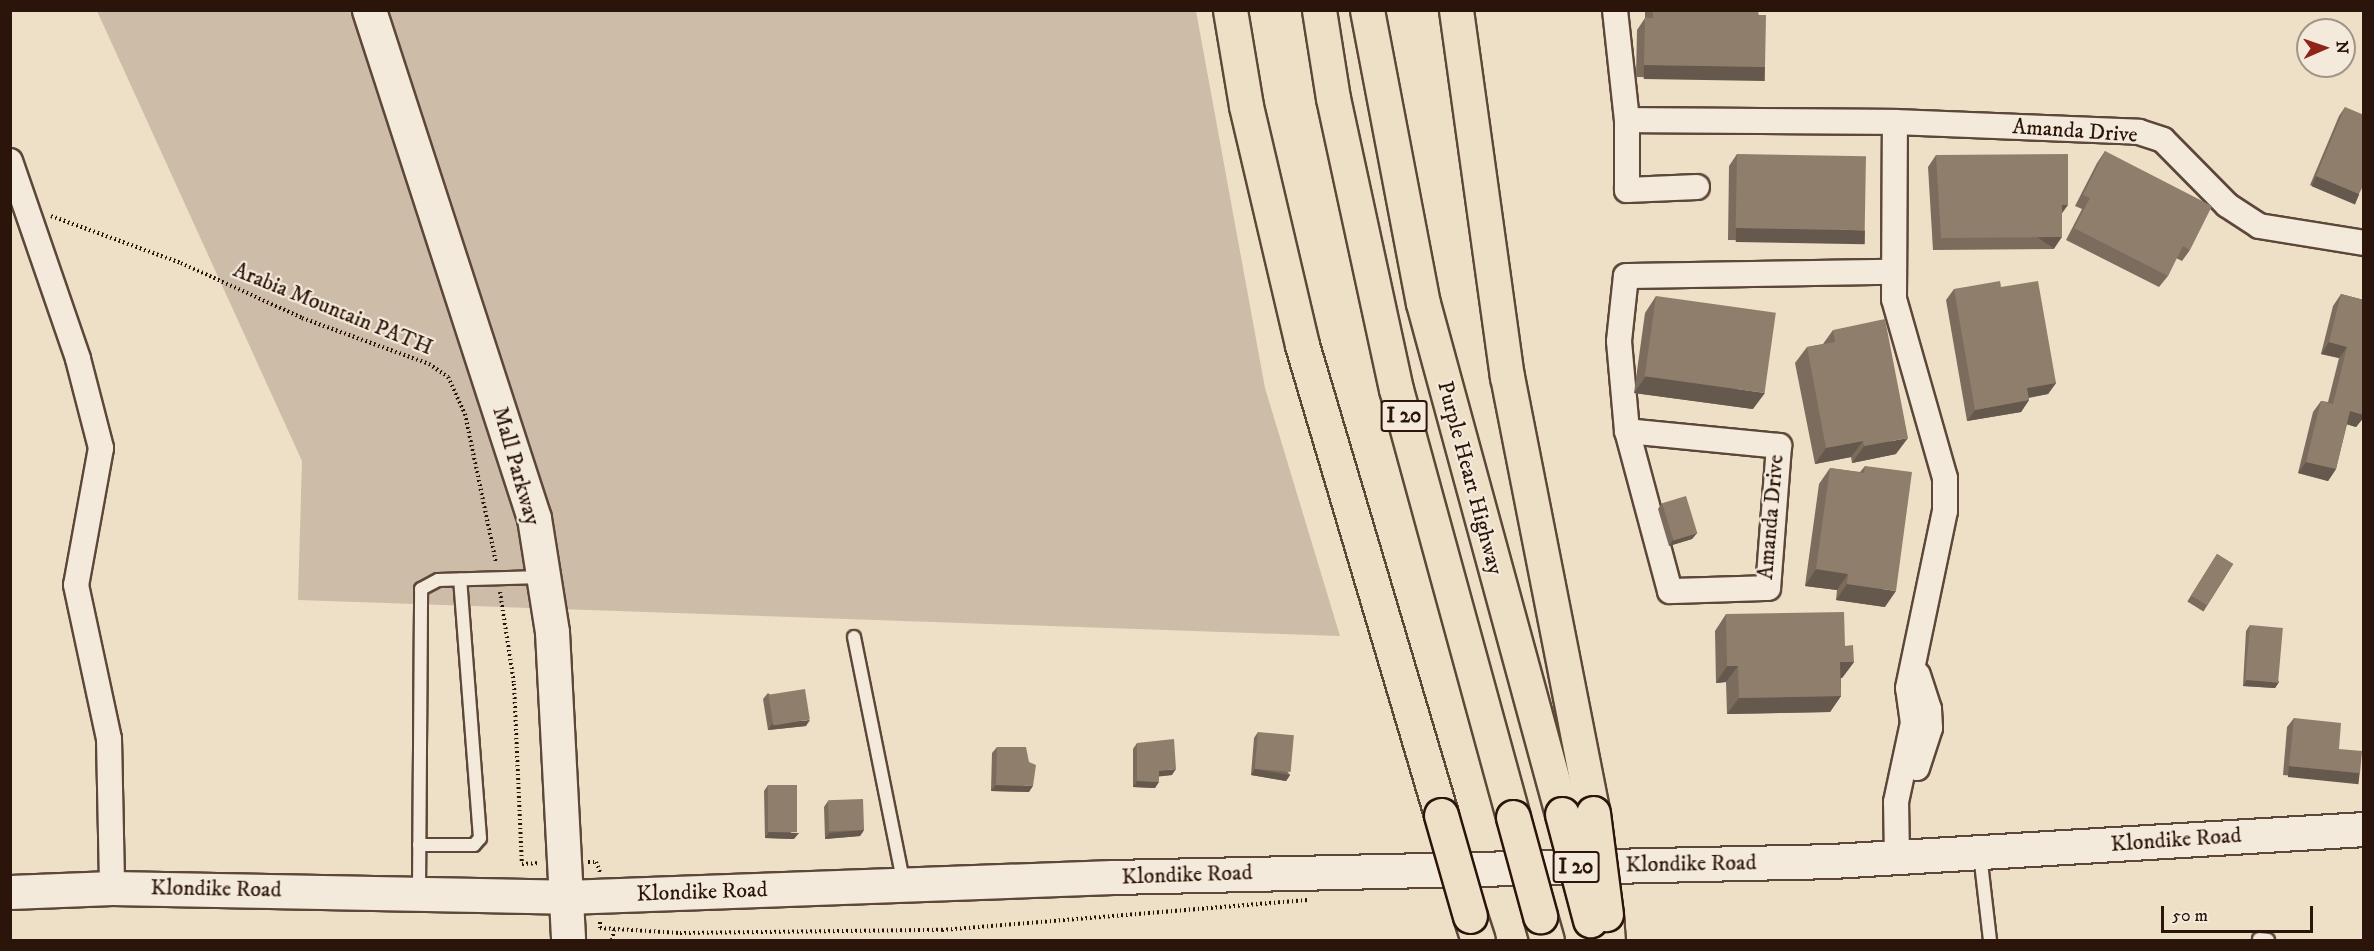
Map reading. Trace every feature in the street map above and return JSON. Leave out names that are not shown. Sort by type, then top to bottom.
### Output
[{"type":"highway","points":[[1230,10],[1246,106],[1302,345],[1474,928]]},
{"type":"highway","name":"I 20","points":[[1319,10],[1335,109],[1396,388],[1544,928]]},
{"type":"highway","name":"Purple Heart Highway","points":[[1367,10],[1423,303],[1577,813],[1600,929]]},
{"type":"highway","points":[[1456,10],[1507,376],[1577,813]]},
{"type":"street","name":"Mall Parkway","points":[[369,10],[534,518],[552,632],[560,749],[568,940]]},
{"type":"street","points":[[1615,10],[1627,120],[1626,190],[1697,187]]},
{"type":"street","name":"Amanda Drive","points":[[1627,120],[1895,122],[2139,132],[2163,140],[2228,205],[2259,226],[2364,243]]},
{"type":"street","points":[[1895,122],[1894,299],[1945,478],[1945,511],[1913,661],[1929,710],[1930,728],[1909,795],[1906,857]]},
{"type":"street","points":[[10,161],[78,359],[101,448],[76,585],[109,739],[112,888]]},
{"type":"street","name":"Amanda Drive","points":[[1627,431],[1779,446],[1768,588],[1670,591],[1627,431],[1619,341],[1626,276],[1894,272]]},
{"type":"street","name":"Klondike Road","points":[[10,892],[112,888],[566,897],[904,885],[1906,857],[2364,829]]},
{"type":"lane","points":[[419,893],[421,589],[438,580],[543,577]]},
{"type":"lane","points":[[419,845],[474,845],[480,838],[460,580]]},
{"type":"lane","points":[[854,637],[904,885]]},
{"type":"lane","points":[[1980,852],[1990,940]]},
{"type":"path","name":"Arabia Mountain PATH","points":[[26,208],[181,263],[302,318],[429,364],[448,377],[465,414],[498,578],[514,684],[522,864]]},
{"type":"path","points":[[596,862],[600,867]]},
{"type":"path","points":[[612,940],[614,930]]},
{"type":"shaded area","points":[[97,11],[1196,11],[1265,388],[1340,636],[298,600],[302,461]]},
{"type":"building","points":[[1653,10],[1758,10],[1758,15],[1766,15],[1765,67],[1644,65],[1645,18],[1653,18]]},
{"type":"building","points":[[2345,107],[2364,115],[2364,184],[2359,194],[2316,176]]},
{"type":"building","points":[[2105,151],[2212,206],[2190,250],[2183,246],[2168,276],[2074,228],[2090,198],[2083,195]]},
{"type":"building","points":[[1737,154],[1866,156],[1865,230],[1736,228]]},
{"type":"building","points":[[2068,154],[2068,205],[2062,205],[2062,237],[1941,238],[1936,155]]},
{"type":"building","points":[[2000,281],[2001,287],[2038,281],[2056,383],[2027,388],[2029,400],[1975,410],[1954,289]]},
{"type":"building","points":[[2341,294],[2364,300],[2364,415],[2350,411],[2336,469],[2306,462],[2321,401],[2333,404],[2347,347],[2329,342]]},
{"type":"building","points":[[1656,296],[1776,313],[1765,393],[1645,376]]},
{"type":"building","points":[[1885,319],[1908,438],[1864,446],[1863,441],[1826,448],[1807,347],[1835,342],[1833,330]]},
{"type":"building","points":[[1865,466],[1912,472],[1896,591],[1847,584],[1848,574],[1816,569],[1830,468],[1864,473]]},
{"type":"building","points":[[1686,496],[1697,533],[1673,541],[1662,503]]},
{"type":"building","points":[[2217,554],[2233,564],[2207,606],[2191,596]]},
{"type":"building","points":[[1844,612],[1845,646],[1853,645],[1854,662],[1840,662],[1841,696],[1739,698],[1738,666],[1727,666],[1726,614]]},
{"type":"building","points":[[2250,625],[2283,628],[2278,683],[2245,680]]},
{"type":"building","points":[[805,689],[810,720],[773,725],[768,695]]},
{"type":"building","points":[[2294,718],[2341,723],[2339,749],[2362,751],[2360,773],[2289,766]]},
{"type":"building","points":[[1258,732],[1294,735],[1291,772],[1255,769]]},
{"type":"building","points":[[1174,739],[1176,769],[1159,771],[1159,782],[1137,781],[1137,743]]},
{"type":"building","points":[[997,747],[1026,747],[1029,762],[1036,765],[1033,786],[996,785]]},
{"type":"building","points":[[768,785],[797,785],[797,832],[768,832]]},
{"type":"building","points":[[863,799],[864,830],[829,831],[828,800]]}]
